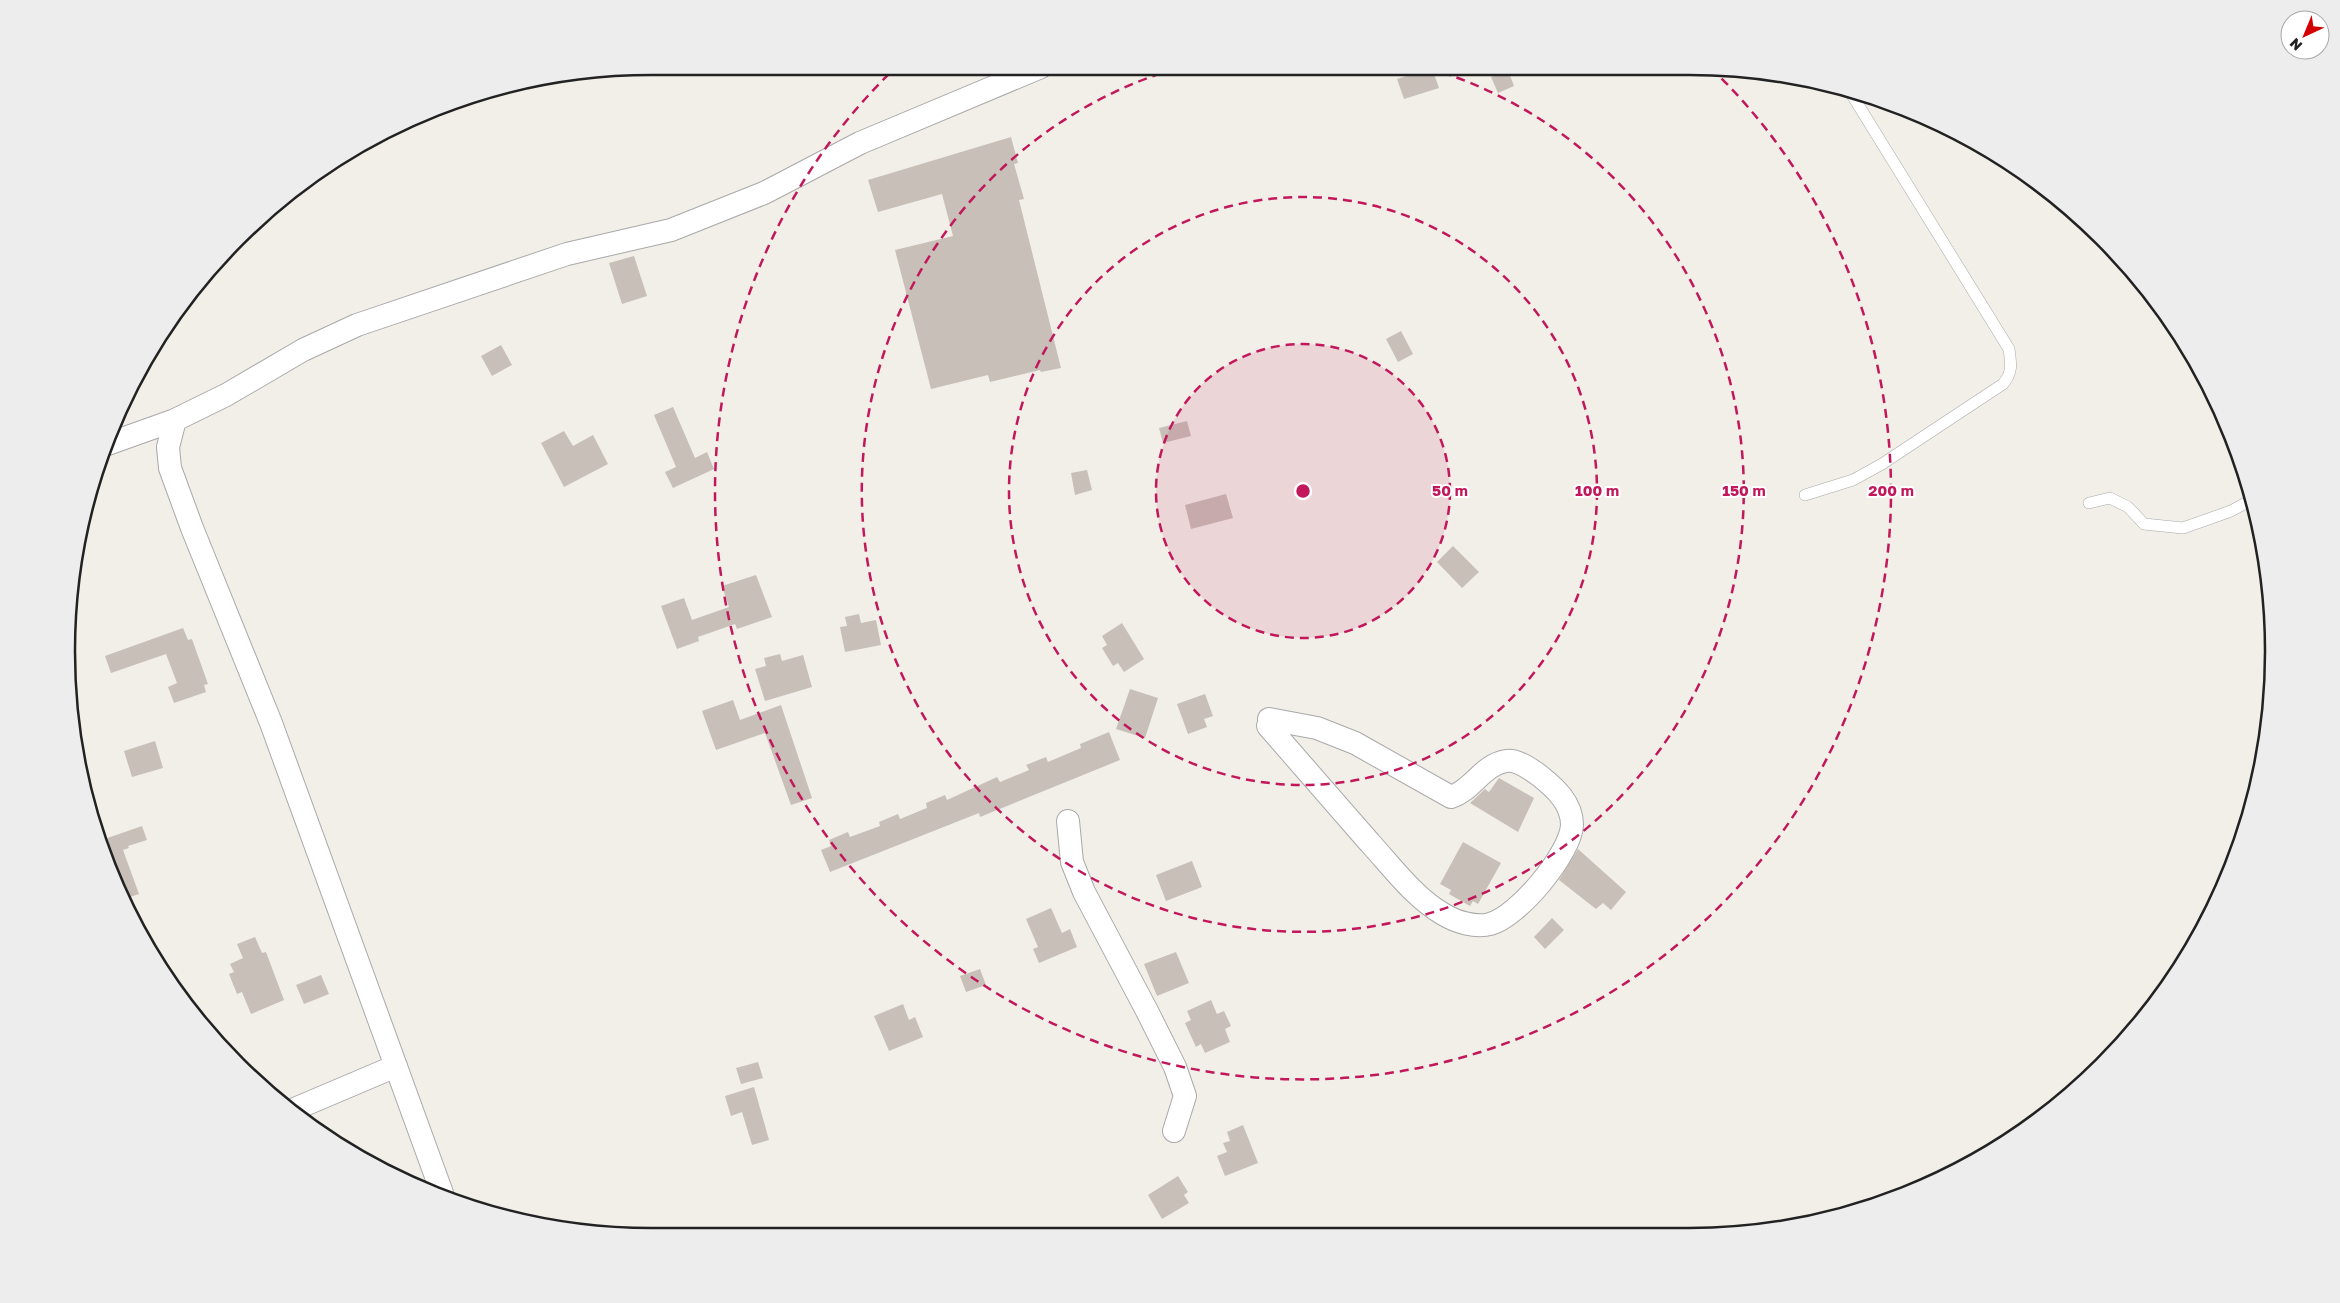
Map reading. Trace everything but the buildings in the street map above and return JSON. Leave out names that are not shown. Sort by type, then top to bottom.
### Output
[{"type":"street","points":[[115,441],[175,420],[226,395],[303,350],[357,325],[567,254],[671,230],[764,193],[860,143],[1004,75]]},
{"type":"street","points":[[175,420],[168,447],[170,468],[195,537],[271,723],[440,1187]]},
{"type":"street","points":[[1268,722],[1317,728],[1355,743],[1451,798],[1461,794],[1495,764],[1509,760],[1531,769],[1557,789],[1568,807],[1572,825],[1566,845],[1537,888],[1512,913],[1490,924],[1468,924],[1451,918],[1420,896],[1392,868],[1268,722]]},
{"type":"street","points":[[1068,821],[1072,862],[1084,892],[1147,1011],[1174,1067],[1185,1096],[1174,1131]]},
{"type":"street","points":[[299,1107],[396,1066]]},
{"type":"lane","points":[[1805,495],[1852,480],[1882,464],[2003,384],[2010,376],[2012,368],[2009,349],[1855,100]]},
{"type":"lane","points":[[2089,503],[2110,498],[2128,507],[2144,524],[2183,528],[2245,503]]}]
